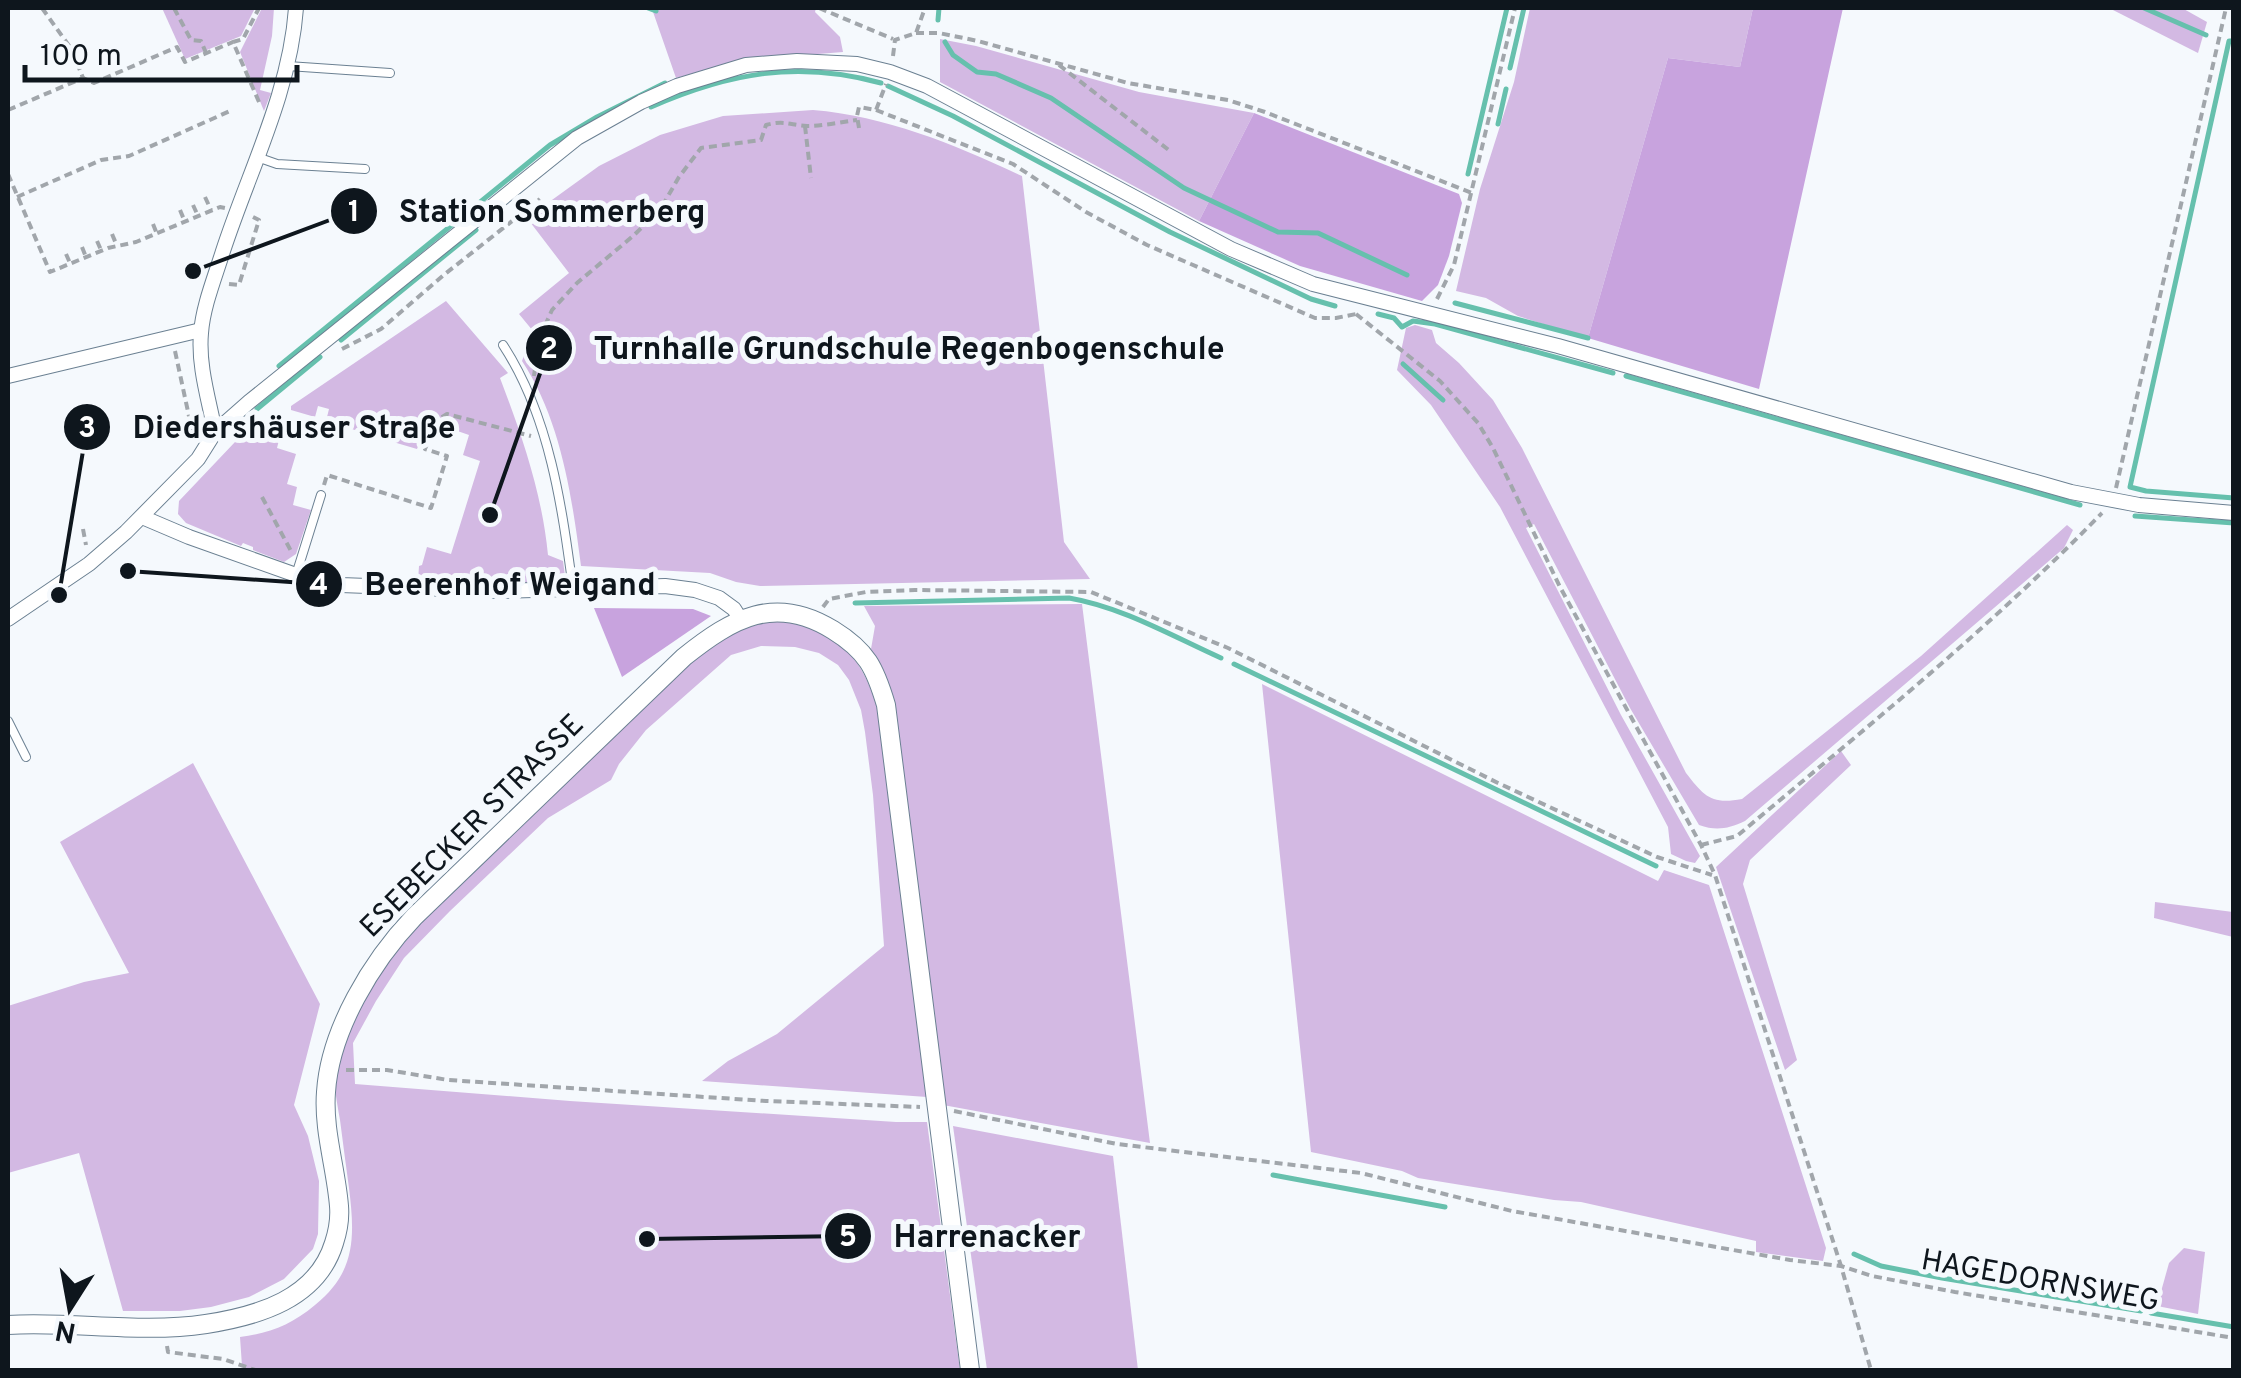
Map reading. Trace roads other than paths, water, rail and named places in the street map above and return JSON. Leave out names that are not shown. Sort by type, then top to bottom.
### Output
[{"type":"street","points":[[215,432],[200,355],[201,330],[236,210],[288,66],[296,8]]},
{"type":"street","points":[[8,619],[89,564],[142,517],[198,458],[215,432],[577,138],[677,86],[746,65],[828,61],[890,72],[927,86],[1232,249],[1313,284],[1558,346],[2070,492],[2139,505],[2234,513]]},
{"type":"street","points":[[8,376],[201,330]]},
{"type":"street","points":[[142,517],[296,575],[340,585],[499,591],[664,586],[695,590],[719,598],[741,620],[775,611],[815,619],[863,654],[876,672],[886,704],[970,1370]]},
{"type":"street","name":"ESEBECKER STRASSE","points":[[8,1325],[166,1328],[222,1320],[274,1306],[300,1292],[324,1267],[337,1232],[340,1209],[326,1111],[328,1070],[336,1044],[371,972],[400,931],[684,656],[714,633],[741,620]]},
{"type":"lane","points":[[288,66],[390,73]]},
{"type":"lane","points":[[257,157],[276,164],[364,169]]},
{"type":"lane","points":[[503,345],[513,360],[544,440],[562,512],[574,590]]},
{"type":"lane","points":[[296,575],[322,494]]},
{"type":"lane","points":[[8,721],[26,757]]},
{"type":"waterway","points":[[648,8],[656,11]]},
{"type":"waterway","points":[[938,20],[939,8]]},
{"type":"waterway","points":[[1468,174],[1507,8]]},
{"type":"waterway","points":[[1510,68],[1524,8]]},
{"type":"waterway","points":[[2144,8],[2206,35]]},
{"type":"waterway","points":[[2234,41],[2229,41],[2130,487],[2234,498]]},
{"type":"waterway","points":[[945,42],[953,55],[977,72],[996,74],[1051,98],[1184,188],[1278,232],[1318,233],[1407,275]]},
{"type":"waterway","points":[[651,107],[708,86],[764,74],[821,72],[881,83]]},
{"type":"waterway","points":[[279,366],[550,145],[665,83]]},
{"type":"waterway","points":[[888,86],[953,116],[1170,232],[1311,299],[1335,306]]},
{"type":"waterway","points":[[1498,124],[1506,89]]},
{"type":"waterway","points":[[341,340],[476,230]]},
{"type":"waterway","points":[[1455,303],[1588,338]]},
{"type":"waterway","points":[[1378,314],[1394,318],[1402,327],[1413,321],[1435,324],[1613,373]]},
{"type":"waterway","points":[[257,409],[320,357]]},
{"type":"waterway","points":[[1403,364],[1443,400]]},
{"type":"waterway","points":[[1626,376],[2080,505]]},
{"type":"waterway","points":[[2135,516],[2234,523]]},
{"type":"waterway","points":[[855,603],[1069,598],[1127,615],[1221,658]]},
{"type":"waterway","points":[[1234,664],[1656,866]]},
{"type":"waterway","points":[[1273,1175],[1445,1207]]},
{"type":"waterway","points":[[1854,1254],[1881,1266],[2141,1311]]},
{"type":"waterway","points":[[2151,1313],[2234,1327]]},
{"type":"place","name":"Station Sommerberg","points":[[193,271]]},
{"type":"place","name":"Turnhalle Grundschule Regenbogenschule","points":[[490,515]]},
{"type":"place","name":"Beerenhof Weigand","points":[[128,571]]},
{"type":"place","name":"Diedershäuser Straße","points":[[59,595]]},
{"type":"place","name":"Harrenacker","points":[[647,1239]]}]
